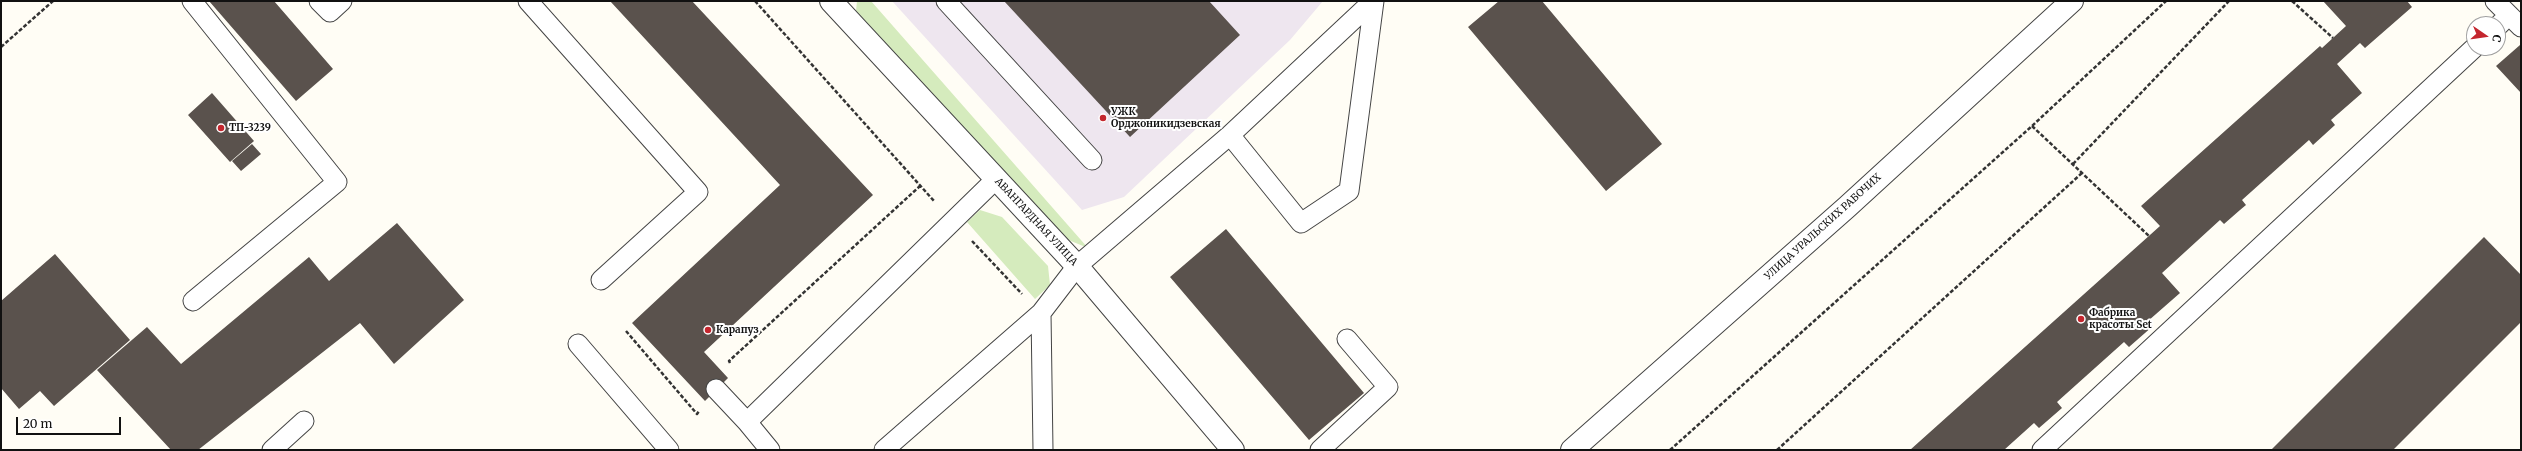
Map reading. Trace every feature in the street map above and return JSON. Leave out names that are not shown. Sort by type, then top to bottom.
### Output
[{"type":"street","name":"АВАНГАРДНАЯ УЛИЦА","points":[[831,1],[1077,266],[1233,450]]},
{"type":"street","name":"УЛИЦА УРАЛЬСКИХ РАБОЧИХ","points":[[1572,450],[1847,206],[2072,1]]},
{"type":"lane","points":[[192,1],[337,182],[193,301]]},
{"type":"lane","points":[[319,1],[330,12],[342,1]]},
{"type":"lane","points":[[528,1],[698,192],[601,280]]},
{"type":"lane","points":[[946,1],[1092,160]]},
{"type":"lane","points":[[1230,135],[1301,223],[1349,192],[1373,1]]},
{"type":"lane","points":[[884,450],[1041,313],[1077,266],[1230,135],[1373,1]]},
{"type":"lane","points":[[2495,1],[2509,23]]},
{"type":"lane","points":[[2042,450],[2466,55]]},
{"type":"lane","points":[[747,422],[996,179]]},
{"type":"lane","points":[[1041,313],[1043,450]]},
{"type":"lane","points":[[1320,450],[1388,387],[1347,339]]},
{"type":"lane","points":[[578,344],[669,450]]},
{"type":"lane","points":[[718,391],[747,422],[770,450]]},
{"type":"lane","points":[[272,450],[304,421]]},
{"type":"path","points":[[1,47],[53,1]]},
{"type":"path","points":[[755,1],[920,186],[1025,297]]},
{"type":"path","points":[[1670,450],[2032,126],[2166,1]]},
{"type":"path","points":[[2073,164],[2229,1]]},
{"type":"path","points":[[2292,1],[2333,38]]},
{"type":"path","points":[[2032,126],[2149,236]]},
{"type":"path","points":[[1777,450],[2082,173]]},
{"type":"path","points":[[626,331],[697,414],[718,391],[739,374],[729,361],[920,186]]},
{"type":"shaded area","name":"УЖК Орджоникидзевская","points":[[892,1],[1323,1],[1290,40],[1124,197],[1082,210]]},
{"type":"green space","points":[[857,1],[871,1],[1088,248],[1066,239],[1041,217],[856,11]]},
{"type":"green space","points":[[980,210],[1002,217],[1048,266],[1050,285],[1035,299],[967,222]]},
{"type":"building","points":[[209,1],[274,1],[333,69],[296,101]]},
{"type":"building","points":[[610,1],[692,1],[873,195],[704,352],[728,378],[705,401],[632,323],[780,185]]},
{"type":"building","points":[[1004,1],[1209,1],[1240,35],[1130,137]]},
{"type":"building","points":[[1499,1],[1542,1],[1662,144],[1606,191],[1468,27]]},
{"type":"building","points":[[2323,1],[2407,1],[2412,7],[2365,48],[2360,43],[2337,64],[2362,93],[2331,120],[2335,125],[2313,145],[2309,140],[2242,200],[2246,205],[2224,224],[2220,220],[2162,273],[2180,293],[2148,321],[2153,326],[2129,347],[2124,342],[2057,402],[2062,408],[2039,428],[2034,423],[2004,450],[1910,450],[2160,226],[2141,206],[2320,46],[2322,48],[2346,26]]},
{"type":"building","points":[[2520,45],[2521,46],[2521,93],[2496,66]]},
{"type":"building","name":"ТП-3239","points":[[212,93],[254,141],[230,162],[188,115]]},
{"type":"building","points":[[252,144],[261,154],[241,171],[232,161]]},
{"type":"building","points":[[397,223],[464,300],[394,364],[360,323],[198,450],[171,450],[97,370],[147,327],[181,364],[309,257],[329,281]]},
{"type":"building","points":[[1226,229],[1364,393],[1309,440],[1170,277]]},
{"type":"building","points":[[2484,237],[2521,275],[2521,322],[2393,450],[2271,450]]},
{"type":"building","points":[[55,254],[130,340],[54,406],[40,391],[19,409],[1,388],[1,301]]},
{"type":"place","name":"УЖК Орджоникидзевская","points":[[1103,118]]},
{"type":"place","name":"ТП-3239","points":[[221,128]]},
{"type":"place","name":"Фабрика красоты Set","points":[[2081,319]]},
{"type":"place","name":"Карапуз","points":[[708,330]]}]
